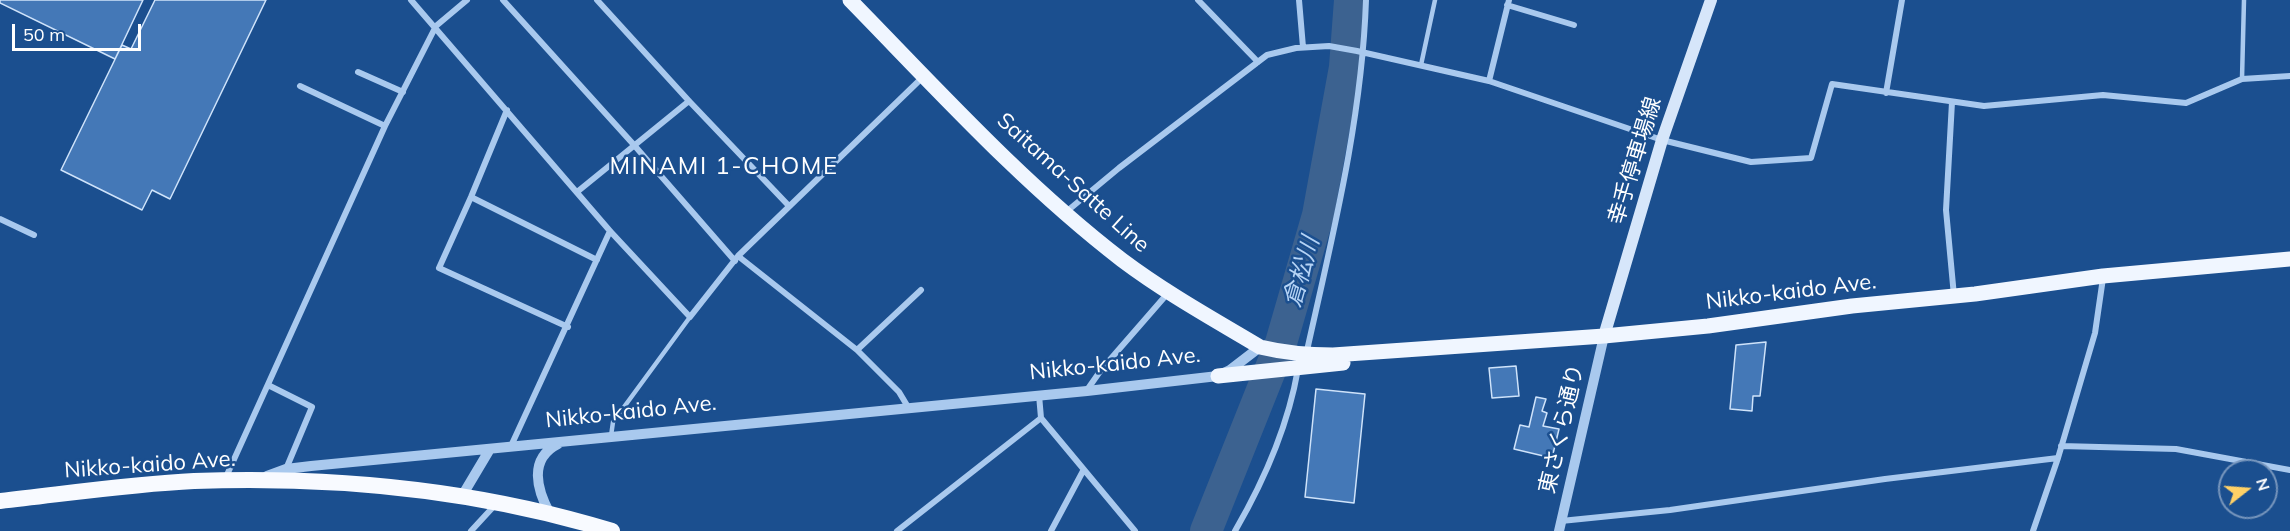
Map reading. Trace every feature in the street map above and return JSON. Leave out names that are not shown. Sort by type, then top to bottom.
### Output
[{"type":"highway","name":"Nikko-kaido Ave.","points":[[0,501],[163,484],[256,480]]},
{"type":"highway","points":[[256,480],[352,484],[462,496],[550,514],[612,531]]},
{"type":"main road","name":"Saitama-Satte Line","points":[[850,0],[1011,162],[1066,213],[1122,259],[1168,292],[1264,348],[1299,361]]},
{"type":"main road","name":"幸手停車場線","points":[[1604,336],[1662,140],[1711,0]]},
{"type":"main road","name":"Nikko-kaido Ave.","points":[[1299,361],[1412,349],[1604,336],[1708,326],[2103,276],[2290,259]]},
{"type":"main road","points":[[1218,376],[1261,371],[1299,361]]},
{"type":"street","points":[[411,0],[436,26],[610,231],[690,317],[737,259],[924,76]]},
{"type":"street","points":[[225,481],[385,126],[436,26],[467,0]]},
{"type":"street","points":[[503,0],[737,259],[857,350],[899,392],[908,407]]},
{"type":"street","points":[[597,0],[789,206]]},
{"type":"street","points":[[1198,0],[1258,62]]},
{"type":"street","points":[[1299,0],[1303,48]]},
{"type":"street","points":[[1235,531],[1273,455],[1294,392],[1299,361],[1347,159],[1364,53],[1366,0]]},
{"type":"street","points":[[1886,93],[1902,0]]},
{"type":"street","points":[[1489,81],[1508,2],[1574,26]]},
{"type":"street","points":[[1066,213],[1119,168],[1267,55],[1303,48],[1329,46],[1489,81],[1662,140],[1751,162],[1810,158],[1832,84],[1984,106],[2103,95],[2186,103],[2242,79],[2290,76]]},
{"type":"street","points":[[358,72],[403,92]]},
{"type":"street","points":[[300,86],[385,126]]},
{"type":"street","points":[[577,192],[689,101]]},
{"type":"street","points":[[1952,102],[1946,210],[1954,296]]},
{"type":"street","points":[[507,110],[439,268],[568,327]]},
{"type":"street","points":[[471,197],[597,260]]},
{"type":"street","points":[[0,219],[34,235]]},
{"type":"street","points":[[511,447],[568,327],[610,231]]},
{"type":"street","points":[[2033,531],[2058,458],[2095,333],[2103,276]]},
{"type":"street","points":[[857,350],[921,290]]},
{"type":"street","points":[[1087,391],[1101,370],[1168,292]]},
{"type":"street","name":"東さくら通り","points":[[1560,526],[1604,336]]},
{"type":"street","name":"Nikko-kaido Ave.","points":[[256,480],[286,470],[1218,376],[1264,348]]},
{"type":"street","points":[[268,385],[312,407],[286,470]]},
{"type":"street","points":[[1039,395],[1041,418],[1135,531]]},
{"type":"street","points":[[897,531],[1041,418]]},
{"type":"street","points":[[550,514],[540,495],[537,477],[548,449],[561,442]]},
{"type":"street","points":[[2061,447],[2175,449],[2290,470]]},
{"type":"street","points":[[462,496],[490,449]]},
{"type":"street","points":[[1560,526],[1885,479],[2058,458]]},
{"type":"street","points":[[1051,531],[1083,471]]},
{"type":"street","points":[[471,531],[497,502]]},
{"type":"lane","points":[[1420,66],[1436,0]]},
{"type":"lane","points":[[2242,79],[2244,0]]},
{"type":"lane","points":[[611,437],[613,422],[690,317]]},
{"type":"building","points":[[0,0],[143,0],[115,59],[0,3]]},
{"type":"building","points":[[155,0],[266,0],[170,199],[152,190],[142,210],[61,170],[122,45],[131,49]]},
{"type":"building","points":[[1766,342],[1760,396],[1753,396],[1752,411],[1730,409],[1736,345]]},
{"type":"building","points":[[1516,366],[1519,396],[1492,398],[1489,368]]},
{"type":"building","points":[[1316,389],[1365,394],[1354,503],[1305,497]]},
{"type":"building","points":[[1536,397],[1546,399],[1542,411],[1547,413],[1543,426],[1559,429],[1552,458],[1514,449],[1520,425],[1529,427]]},
{"type":"waterway","name":"倉松川","points":[[1206,531],[1281,343],[1318,215],[1345,67],[1350,0]]},
{"type":"district","name":"MINAMI 1-CHOME","points":[[724,167]]}]
